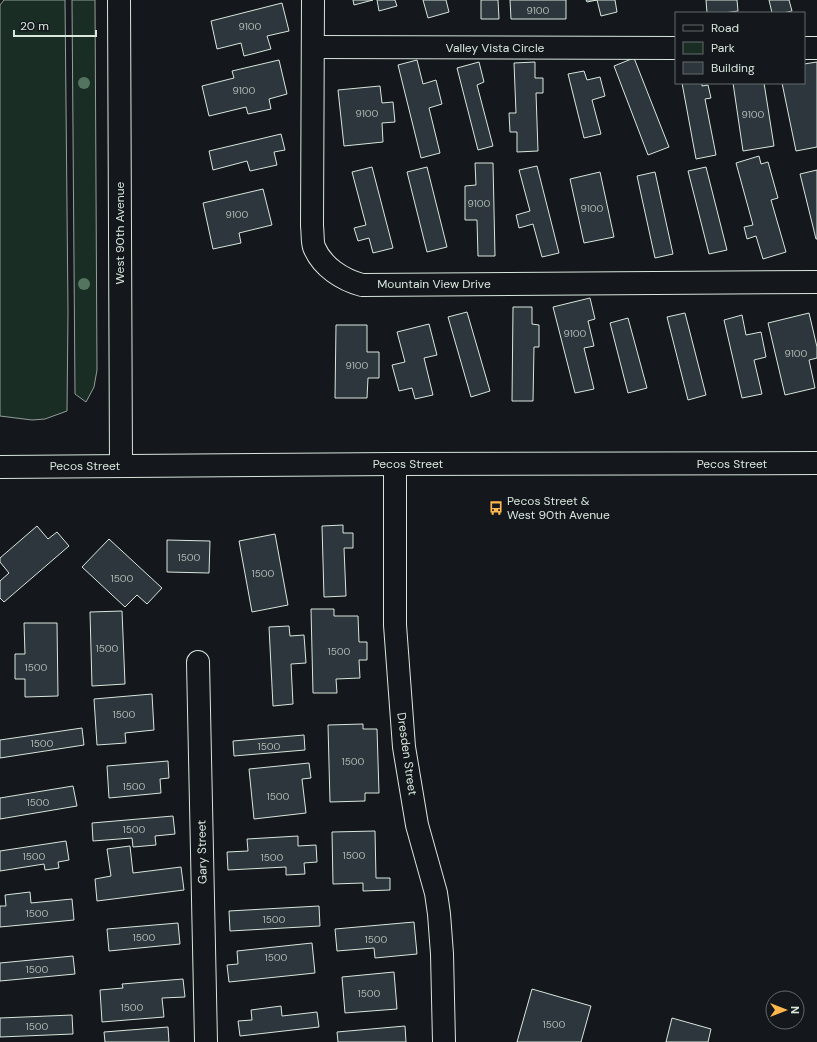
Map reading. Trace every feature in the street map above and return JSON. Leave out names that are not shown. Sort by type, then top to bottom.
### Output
[{"type":"street","name":"West 90th Avenue","points":[[119,0],[121,466]]},
{"type":"street","name":"Mountain View Drive","points":[[313,0],[312,226],[314,246],[318,254],[332,270],[352,282],[362,285],[817,282]]},
{"type":"street","name":"Valley Vista Circle","points":[[313,48],[675,48]]},
{"type":"street","points":[[805,48],[817,48]]},
{"type":"street","name":"Pecos Street","points":[[0,467],[817,463]]},
{"type":"street","name":"Dresden Street","points":[[395,464],[395,625],[404,747],[417,825],[436,893],[439,914],[442,954],[444,1042]]},
{"type":"street","name":"Gary Street","points":[[198,662],[206,1042]]},
{"type":"green space","points":[[4,0],[65,0],[68,312],[67,411],[45,419],[32,420],[0,416],[0,5]]},
{"type":"green space","points":[[72,0],[95,0],[97,370],[94,387],[86,402],[75,394]]},
{"type":"building","points":[[353,0],[373,0],[354,5]]},
{"type":"building","points":[[377,0],[395,0],[397,6],[379,11]]},
{"type":"building","points":[[423,0],[446,0],[449,12],[428,18]]},
{"type":"building","points":[[481,0],[498,0],[499,19],[481,19]]},
{"type":"building","points":[[510,0],[566,0],[566,19],[511,19]]},
{"type":"building","points":[[586,0],[597,0],[587,2]]},
{"type":"building","points":[[597,0],[615,0],[617,12],[601,16]]},
{"type":"building","points":[[706,0],[737,0],[738,11],[707,12]]},
{"type":"building","points":[[769,0],[789,0],[792,11],[772,12]]},
{"type":"building","points":[[282,3],[289,31],[267,36],[271,49],[244,56],[241,43],[217,49],[211,21]]},
{"type":"building","points":[[634,58],[669,147],[648,155],[614,66]]},
{"type":"building","points":[[279,60],[287,94],[269,99],[271,109],[248,114],[246,107],[209,116],[202,86],[234,78],[232,71]]},
{"type":"building","points":[[417,60],[423,84],[436,80],[442,104],[429,108],[440,153],[421,158],[398,65]]},
{"type":"building","points":[[479,62],[484,82],[477,85],[493,146],[478,150],[457,68]]},
{"type":"building","points":[[535,62],[535,78],[543,78],[543,93],[536,93],[538,151],[517,152],[517,132],[510,132],[509,113],[516,113],[514,63]]},
{"type":"building","points":[[817,62],[817,147],[796,151],[782,84],[805,84],[805,64]]},
{"type":"building","points":[[584,71],[587,80],[600,77],[605,96],[592,100],[601,134],[584,138],[568,74]]},
{"type":"building","points":[[682,84],[702,84],[702,86],[708,85],[711,98],[705,99],[716,155],[696,159]]},
{"type":"building","points":[[733,84],[764,84],[774,146],[743,151]]},
{"type":"building","points":[[380,86],[382,103],[393,102],[395,122],[382,123],[383,142],[344,146],[338,90]]},
{"type":"building","points":[[281,134],[285,150],[274,152],[277,165],[250,171],[247,161],[213,170],[209,151]]},
{"type":"building","points":[[759,156],[761,164],[768,162],[778,198],[771,200],[786,252],[763,259],[756,236],[747,239],[744,227],[753,225],[736,163]]},
{"type":"building","points":[[475,163],[493,163],[495,256],[478,256],[477,220],[465,220],[465,186],[476,185]]},
{"type":"building","points":[[537,166],[559,253],[542,257],[533,224],[519,228],[516,215],[530,211],[519,170]]},
{"type":"building","points":[[372,167],[393,248],[373,253],[369,238],[358,241],[354,228],[366,225],[352,172]]},
{"type":"building","points":[[427,167],[447,247],[427,252],[407,172]]},
{"type":"building","points":[[706,167],[727,250],[709,254],[688,171]]},
{"type":"building","points":[[817,170],[817,239],[816,239],[800,174]]},
{"type":"building","points":[[600,172],[614,237],[584,243],[570,179]]},
{"type":"building","points":[[655,172],[673,254],[655,258],[637,176]]},
{"type":"building","points":[[263,189],[272,225],[239,233],[241,243],[213,249],[203,203]]},
{"type":"building","points":[[590,298],[595,319],[588,321],[594,346],[584,348],[594,389],[575,393],[553,307]]},
{"type":"building","points":[[513,307],[532,307],[532,324],[539,325],[539,347],[534,347],[533,401],[512,401]]},
{"type":"building","points":[[467,312],[490,391],[471,397],[448,317]]},
{"type":"building","points":[[685,313],[706,395],[688,400],[667,317]]},
{"type":"building","points":[[809,313],[817,347],[817,358],[809,360],[815,388],[785,395],[768,323]]},
{"type":"building","points":[[742,315],[746,335],[761,332],[766,357],[754,360],[762,394],[742,398],[724,320]]},
{"type":"building","points":[[628,318],[647,388],[628,393],[610,323]]},
{"type":"building","points":[[429,324],[437,355],[424,358],[433,395],[415,399],[412,388],[399,391],[392,365],[405,362],[397,332]]},
{"type":"building","points":[[336,325],[367,325],[367,352],[379,352],[379,378],[368,378],[367,398],[335,398]]},
{"type":"building","points":[[343,525],[343,533],[353,533],[353,548],[344,548],[346,596],[324,597],[322,526]]},
{"type":"building","points":[[37,526],[48,539],[57,532],[69,546],[4,602],[0,598],[0,581],[9,573],[0,562],[0,558]]},
{"type":"building","points":[[275,534],[288,605],[252,612],[239,541]]},
{"type":"building","points":[[109,539],[162,588],[147,604],[137,595],[125,607],[82,567]]},
{"type":"building","points":[[167,540],[210,541],[209,573],[167,572]]},
{"type":"building","points":[[311,609],[334,609],[334,616],[358,616],[359,642],[367,642],[367,660],[359,660],[360,678],[336,679],[337,693],[313,693]]},
{"type":"building","points":[[122,611],[125,684],[92,686],[90,612]]},
{"type":"building","points":[[24,623],[57,623],[58,696],[25,697],[25,679],[15,679],[15,654],[25,654]]},
{"type":"building","points":[[289,626],[290,636],[304,635],[306,663],[291,664],[293,704],[273,706],[269,627]]},
{"type":"building","points":[[152,694],[154,730],[125,733],[126,743],[97,745],[94,699]]},
{"type":"building","points":[[363,724],[363,729],[377,729],[379,793],[365,793],[365,801],[330,802],[328,725]]},
{"type":"building","points":[[82,728],[84,745],[0,758],[0,740]]},
{"type":"building","points":[[304,735],[305,750],[234,756],[233,741]]},
{"type":"building","points":[[168,761],[169,778],[160,779],[161,793],[109,798],[107,766]]},
{"type":"building","points":[[309,763],[311,778],[302,779],[306,813],[254,819],[249,769]]},
{"type":"building","points":[[73,786],[77,806],[0,819],[0,798]]},
{"type":"building","points":[[173,816],[175,834],[155,836],[156,845],[133,847],[132,838],[93,841],[92,823]]},
{"type":"building","points":[[375,831],[376,878],[390,878],[390,890],[363,891],[363,883],[333,884],[332,832]]},
{"type":"building","points":[[298,836],[298,846],[316,845],[317,862],[304,863],[305,874],[286,875],[286,867],[228,870],[227,852],[248,851],[247,839]]},
{"type":"building","points":[[66,841],[69,860],[58,862],[59,868],[45,870],[44,864],[0,871],[0,851]]},
{"type":"building","points":[[130,846],[133,873],[181,867],[184,890],[97,901],[95,879],[111,876],[107,849]]},
{"type":"building","points":[[30,892],[31,903],[72,899],[74,920],[0,927],[0,906],[6,906],[5,895]]},
{"type":"building","points":[[319,906],[320,926],[230,931],[229,911]]},
{"type":"building","points":[[414,922],[417,954],[375,958],[374,948],[337,951],[335,929]]},
{"type":"building","points":[[178,923],[180,944],[109,951],[107,929]]},
{"type":"building","points":[[312,943],[315,973],[229,982],[227,965],[238,964],[237,951]]},
{"type":"building","points":[[73,956],[75,974],[0,981],[0,963]]},
{"type":"building","points":[[394,972],[397,1009],[345,1013],[342,977]]},
{"type":"building","points":[[183,979],[185,997],[162,998],[164,1017],[102,1022],[100,990],[123,988],[122,984]]},
{"type":"building","points":[[532,989],[591,1006],[581,1042],[517,1042]]},
{"type":"building","points":[[281,1006],[282,1016],[317,1012],[319,1027],[240,1036],[238,1021],[252,1020],[251,1010]]},
{"type":"building","points":[[72,1015],[73,1034],[0,1037],[0,1018]]},
{"type":"building","points":[[672,1018],[711,1029],[708,1042],[666,1042]]},
{"type":"building","points":[[405,1026],[406,1042],[338,1042],[337,1032]]},
{"type":"building","points":[[168,1027],[169,1042],[105,1042],[104,1032]]},
{"type":"place","name":"Pecos Street & West 90th Avenue","points":[[496,508]]}]
